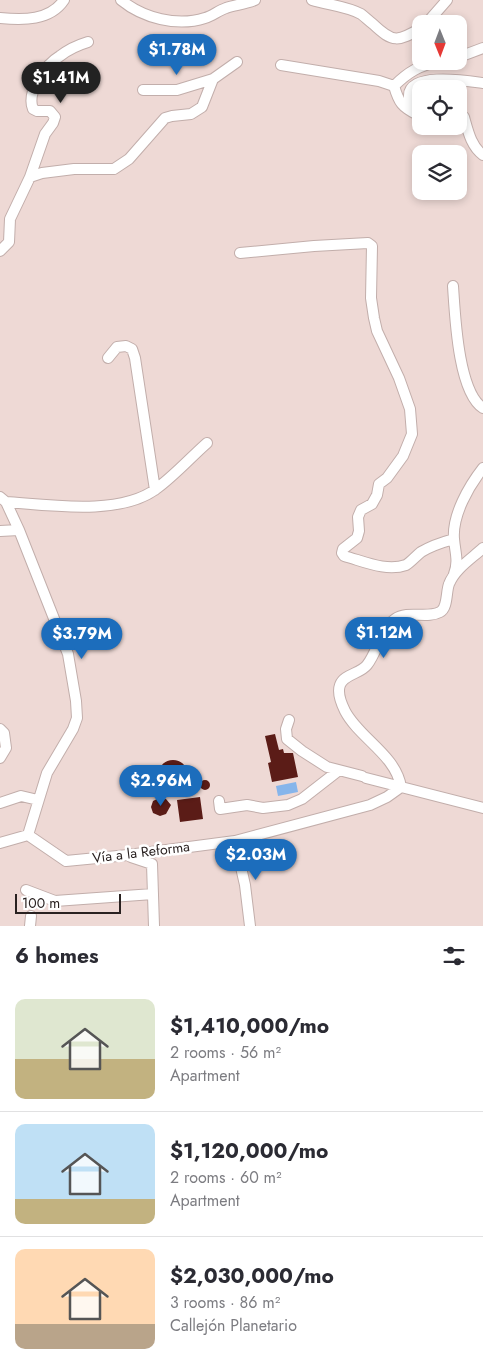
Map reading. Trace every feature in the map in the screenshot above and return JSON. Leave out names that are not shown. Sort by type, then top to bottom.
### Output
[{"type":"street","points":[[0,18],[43,17],[58,7],[64,0]]},
{"type":"street","points":[[121,0],[136,11],[169,21],[190,21],[204,18],[255,0]]},
{"type":"street","points":[[312,0],[345,8],[362,15],[384,35],[392,39],[412,33]]},
{"type":"street","points":[[434,15],[447,0]]},
{"type":"street","points":[[0,251],[8,242],[10,218],[30,178],[45,134],[54,123],[55,117],[50,111],[37,111],[33,109],[30,103],[37,83],[47,68],[58,57],[76,46],[88,42]]},
{"type":"street","points":[[468,54],[483,48]]},
{"type":"street","points":[[143,90],[177,90],[213,79],[237,62]]},
{"type":"street","points":[[281,65],[379,81],[394,86]]},
{"type":"street","points":[[394,86],[407,73],[414,70]]},
{"type":"street","points":[[30,178],[42,173],[74,169],[114,169],[129,159],[165,118],[191,114],[202,107],[213,79]]},
{"type":"street","points":[[467,81],[483,83]]},
{"type":"street","points":[[394,86],[398,100],[406,109],[412,112]]},
{"type":"street","points":[[412,86],[409,98],[412,104]]},
{"type":"street","points":[[467,128],[477,151],[483,155]]},
{"type":"street","points":[[240,253],[368,243],[372,246],[371,298],[375,324],[399,378],[410,409],[412,434],[403,456],[387,478],[379,484],[377,495],[372,504],[361,510],[358,517],[359,531],[357,538],[342,553],[344,556],[374,565],[391,567],[406,564],[423,551],[441,542],[454,539]]},
{"type":"street","points":[[453,286],[461,364],[478,405],[483,408]]},
{"type":"street","points":[[108,358],[117,347],[126,346],[132,349],[135,358],[155,490]]},
{"type":"street","points":[[3,499],[64,507],[108,506],[134,500],[155,490],[207,443]]},
{"type":"street","points":[[400,786],[397,773],[389,761],[354,724],[345,711],[339,698],[340,685],[344,679],[367,665],[386,630],[396,619],[407,615],[440,612],[444,608],[448,585],[457,566],[454,539],[455,526],[462,502],[483,468]]},
{"type":"street","points":[[0,843],[28,835],[47,773],[73,729],[77,718],[68,654],[19,530],[3,499]]},
{"type":"street","points":[[0,531],[19,530]]},
{"type":"street","points":[[454,574],[483,548]]},
{"type":"street","points":[[290,720],[286,729],[287,739],[327,767],[483,808]]},
{"type":"street","points":[[0,729],[4,733],[6,748],[0,758]]},
{"type":"street","points":[[219,801],[220,809],[247,804],[263,808],[288,805],[302,800],[338,771]]},
{"type":"street","name":"Vía a la Reforma","points":[[28,835],[66,861],[128,855],[235,840],[370,805],[387,797],[400,786]]},
{"type":"street","points":[[0,804],[21,796],[38,800]]},
{"type":"street","points":[[235,840],[250,926]]},
{"type":"street","points":[[128,855],[152,864],[154,926]]},
{"type":"street","points":[[26,890],[55,901],[153,894]]},
{"type":"water","points":[[296,782],[298,792],[278,796],[276,786]]},
{"type":"building","points":[[275,734],[279,750],[283,749],[284,753],[293,753],[298,777],[272,782],[268,763],[271,762],[265,736]]},
{"type":"building","points":[[173,760],[183,765],[188,775],[183,785],[173,790],[163,785],[158,775],[163,765]]},
{"type":"building","points":[[203,780],[207,780],[210,785],[209,789],[203,790],[200,787],[200,783]]},
{"type":"building","points":[[200,797],[203,819],[180,822],[177,800]]},
{"type":"building","points":[[159,798],[166,799],[171,805],[166,814],[160,816],[153,813],[151,807],[153,801]]}]
